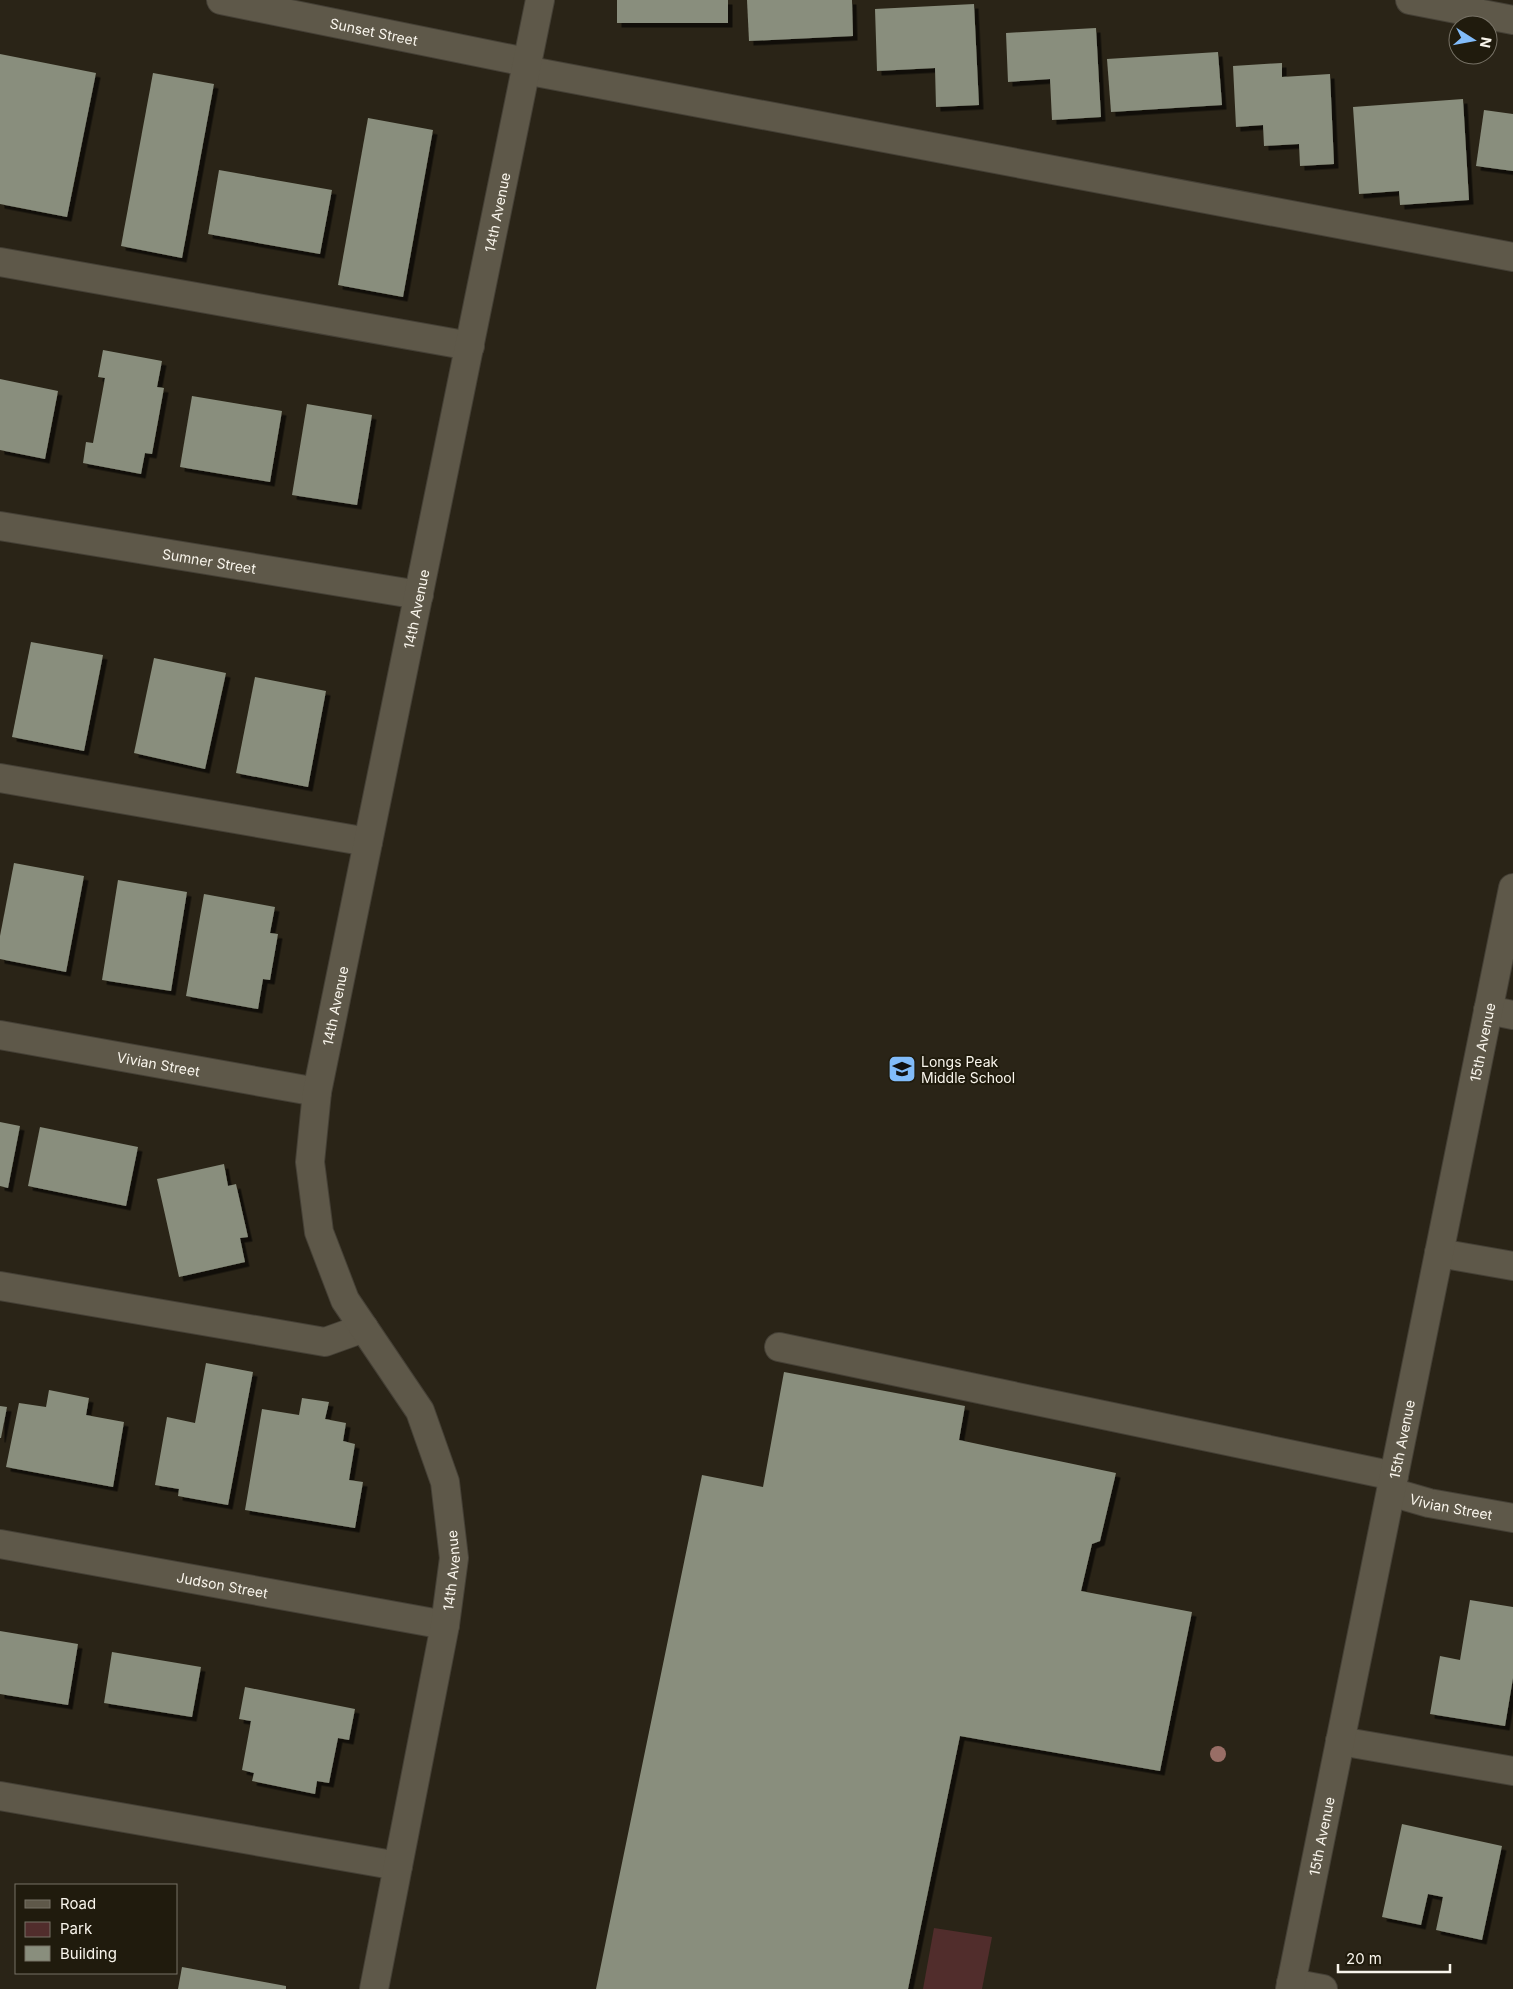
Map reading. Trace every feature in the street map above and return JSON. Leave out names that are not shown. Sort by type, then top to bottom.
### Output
[{"type":"street","name":"Sunset Street","points":[[221,0],[525,66],[1513,257]]},
{"type":"street","name":"14th Avenue","points":[[374,1989],[445,1624],[454,1558],[446,1482],[420,1411],[345,1300],[319,1232],[310,1162],[316,1092],[540,0]]},
{"type":"street","points":[[1410,0],[1513,20]]},
{"type":"street","points":[[0,262],[470,346]]},
{"type":"street","name":"Sumner Street","points":[[0,526],[419,596]]},
{"type":"street","points":[[0,778],[368,842]]},
{"type":"street","name":"15th Avenue","points":[[1291,1986],[1439,1253],[1500,1012],[1513,888]]},
{"type":"street","name":"Vivian Street","points":[[0,1035],[316,1092]]},
{"type":"street","points":[[1439,1253],[1513,1266]]},
{"type":"street","points":[[0,1286],[325,1342],[364,1328]]},
{"type":"street","name":"Vivian Street","points":[[779,1347],[1393,1484],[1429,1503],[1513,1518]]},
{"type":"street","name":"Judson Street","points":[[0,1544],[445,1624]]},
{"type":"street","points":[[1340,1741],[1513,1771]]},
{"type":"street","points":[[0,1796],[398,1866]]},
{"type":"street","points":[[1291,1986],[1323,1989]]},
{"type":"green space","points":[[934,1928],[992,1937],[982,1989],[923,1989]]},
{"type":"building","points":[[617,0],[728,0],[728,23],[617,23]]},
{"type":"building","points":[[747,0],[852,0],[853,36],[749,41]]},
{"type":"building","points":[[974,4],[979,105],[936,107],[935,68],[877,71],[875,9]]},
{"type":"building","points":[[1096,28],[1101,117],[1052,120],[1050,79],[1008,82],[1006,33]]},
{"type":"building","points":[[1218,52],[1222,105],[1111,112],[1107,59]]},
{"type":"building","points":[[0,54],[96,73],[67,217],[0,204]]},
{"type":"building","points":[[1282,63],[1282,77],[1330,74],[1334,164],[1300,166],[1299,144],[1264,146],[1263,125],[1236,127],[1233,66]]},
{"type":"building","points":[[153,73],[214,84],[182,258],[121,246]]},
{"type":"building","points":[[1463,99],[1469,200],[1400,205],[1399,191],[1359,194],[1353,107]]},
{"type":"building","points":[[1484,110],[1513,114],[1513,171],[1476,166]]},
{"type":"building","points":[[368,118],[433,130],[403,297],[338,285]]},
{"type":"building","points":[[219,170],[332,190],[320,254],[208,234]]},
{"type":"building","points":[[103,350],[162,361],[157,387],[164,388],[152,454],[145,453],[141,474],[83,463],[86,442],[93,443],[105,378],[98,377]]},
{"type":"building","points":[[0,379],[58,391],[45,459],[0,450]]},
{"type":"building","points":[[192,396],[282,411],[270,482],[180,467]]},
{"type":"building","points":[[307,404],[372,415],[357,505],[292,495]]},
{"type":"building","points":[[31,642],[103,655],[84,751],[12,737]]},
{"type":"building","points":[[154,658],[226,673],[205,769],[134,753]]},
{"type":"building","points":[[255,677],[326,691],[308,787],[236,773]]},
{"type":"building","points":[[14,863],[84,876],[66,972],[0,959],[0,936]]},
{"type":"building","points":[[118,880],[187,892],[171,991],[102,980]]},
{"type":"building","points":[[204,894],[275,907],[270,933],[278,934],[270,980],[263,979],[258,1009],[186,996]]},
{"type":"building","points":[[0,1122],[20,1126],[8,1188],[0,1186]]},
{"type":"building","points":[[40,1127],[138,1147],[126,1206],[28,1186]]},
{"type":"building","points":[[224,1164],[228,1186],[236,1184],[248,1237],[240,1238],[245,1262],[179,1277],[157,1179]]},
{"type":"building","points":[[206,1363],[253,1372],[228,1505],[178,1496],[179,1489],[155,1485],[167,1417],[195,1423]]},
{"type":"building","points":[[784,1372],[965,1406],[959,1440],[1116,1473],[1100,1541],[1092,1544],[1081,1591],[1192,1612],[1160,1771],[960,1736],[908,1989],[596,1989],[702,1475],[763,1487]]},
{"type":"building","points":[[49,1390],[89,1398],[86,1415],[124,1422],[113,1487],[6,1467],[19,1403],[46,1407]]},
{"type":"building","points":[[302,1398],[329,1402],[325,1419],[346,1423],[343,1441],[355,1444],[349,1480],[363,1482],[355,1528],[245,1510],[262,1409],[299,1415]]},
{"type":"building","points":[[0,1406],[7,1407],[1,1438],[0,1438]]},
{"type":"building","points":[[1470,1600],[1513,1607],[1513,1678],[1505,1726],[1430,1714],[1440,1656],[1460,1660]]},
{"type":"building","points":[[0,1631],[78,1644],[68,1705],[0,1694]]},
{"type":"building","points":[[112,1652],[201,1667],[192,1717],[104,1703]]},
{"type":"building","points":[[245,1687],[355,1709],[349,1740],[338,1738],[329,1783],[317,1781],[315,1794],[252,1781],[254,1773],[242,1770],[251,1721],[239,1719]]},
{"type":"building","points":[[1402,1824],[1502,1846],[1482,1940],[1436,1930],[1443,1897],[1428,1894],[1421,1925],[1382,1917]]},
{"type":"building","points":[[182,1967],[286,1986],[286,1989],[178,1989]]},
{"type":"place","name":"Longs Peak Middle School","points":[[902,1069]]}]
